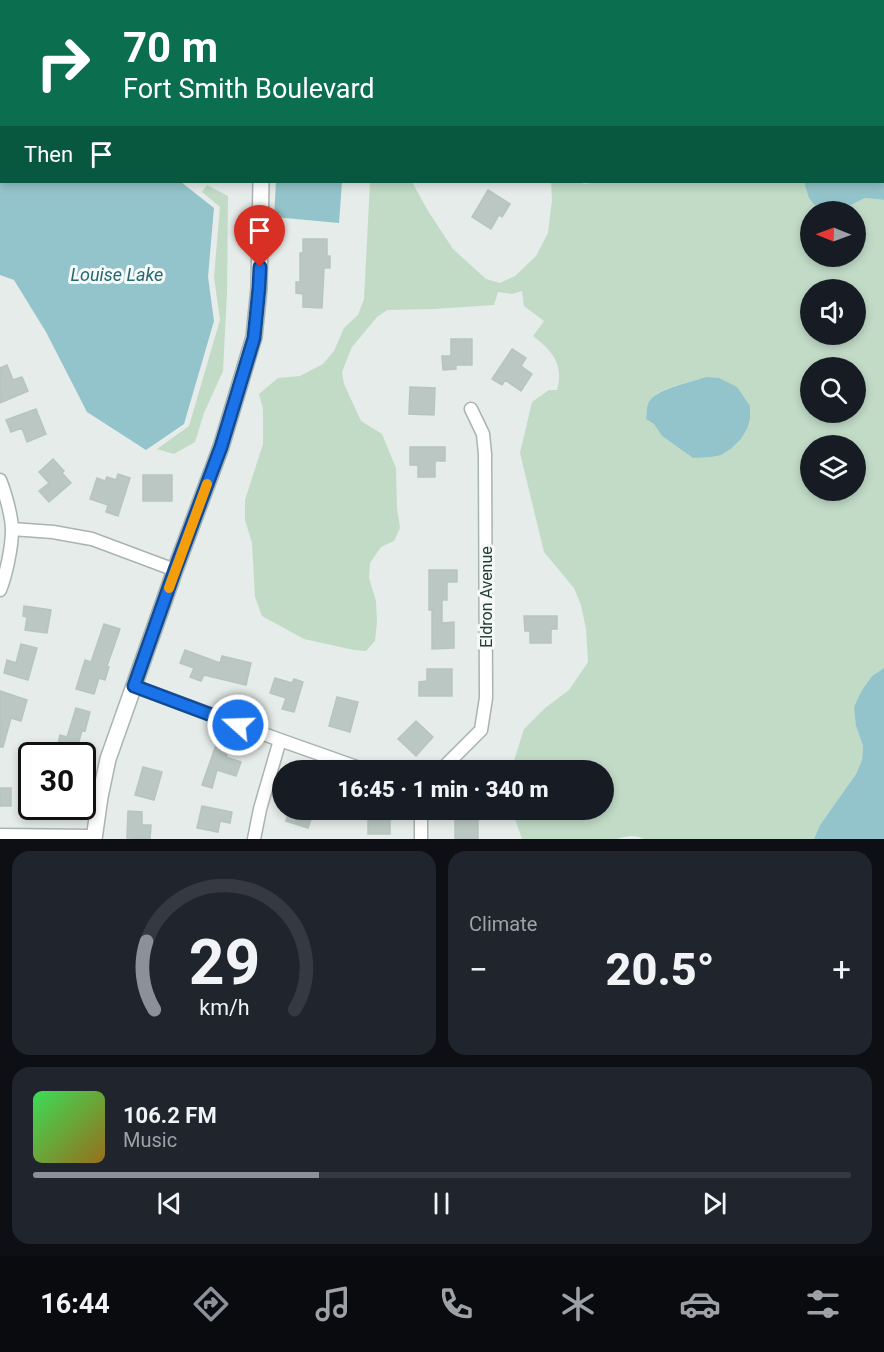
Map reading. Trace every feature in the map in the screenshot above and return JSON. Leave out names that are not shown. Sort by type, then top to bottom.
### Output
[{"type":"street","points":[[0,835],[94,838],[108,759],[221,447],[254,338],[259,288],[261,183]]},
{"type":"street","name":"Eldron Avenue","points":[[451,760],[481,730],[486,698],[485,454],[483,434],[471,409]]},
{"type":"street","points":[[0,480],[12,529],[6,576],[0,590]]},
{"type":"street","points":[[12,529],[53,532],[92,539],[175,570]]},
{"type":"street","points":[[134,686],[337,760]]},
{"type":"street","points":[[254,839],[260,809],[280,740]]},
{"type":"street","points":[[421,820],[422,839]]},
{"type":"green space","points":[[370,183],[413,183],[453,249],[486,279],[500,283],[515,276],[536,256],[548,233],[552,200],[551,183],[804,183],[821,201],[800,201],[800,267],[866,267],[866,201],[859,201],[865,198],[884,200],[884,668],[872,676],[862,690],[856,726],[863,746],[862,760],[856,774],[820,825],[814,839],[644,839],[630,836],[617,839],[522,839],[515,820],[614,820],[614,760],[514,760],[524,729],[545,708],[569,690],[588,662],[586,629],[581,605],[574,588],[544,552],[520,453],[532,402],[549,390],[557,390],[559,381],[555,359],[533,336],[544,321],[524,306],[522,291],[512,294],[498,292],[494,305],[387,310],[377,317],[352,347],[349,354],[342,372],[344,384],[361,421],[382,434],[396,468],[400,528],[394,541],[381,547],[370,563],[369,578],[376,601],[375,641],[366,651],[304,639],[262,616],[255,597],[252,543],[245,520],[245,500],[263,444],[263,409],[259,394],[278,378],[300,376],[323,364],[334,351],[344,328],[358,315],[364,299]],"holes":[[[695,380],[747,429],[732,448],[693,458],[662,436],[654,423],[646,419],[647,406],[651,399],[662,391]]]},
{"type":"green space","points":[[207,185],[228,196],[223,371],[204,413],[195,442],[174,454],[157,449],[189,426],[220,320],[214,277],[220,207],[202,192]]},
{"type":"water","name":"Louise Lake","points":[[0,183],[182,183],[214,208],[208,277],[214,321],[184,424],[146,450],[87,412],[46,332],[14,280],[0,275]]},
{"type":"water","points":[[276,183],[342,183],[339,223],[274,217]]},
{"type":"water","points":[[804,183],[884,183],[884,200],[865,198],[859,201],[811,201]]},
{"type":"water","points":[[707,377],[719,378],[737,387],[750,406],[750,419],[741,439],[732,448],[721,455],[693,458],[662,436],[654,424],[646,419],[647,406],[650,400],[660,392]]},
{"type":"water","points":[[884,668],[884,839],[814,839],[820,825],[856,774],[862,760],[863,746],[856,726],[854,707],[872,676]]},
{"type":"building","points":[[488,190],[510,204],[502,217],[499,215],[491,229],[472,217]]},
{"type":"building","points":[[303,239],[327,239],[330,268],[324,268],[322,308],[303,307],[303,294],[296,293],[296,282],[300,282],[300,253],[303,253]]},
{"type":"building","points":[[451,339],[472,339],[472,365],[456,365],[456,369],[443,370],[442,356],[451,356]]},
{"type":"building","points":[[512,349],[526,358],[521,366],[532,374],[521,391],[505,380],[502,385],[492,379]]},
{"type":"building","points":[[7,365],[13,380],[22,377],[28,391],[0,403],[0,368]]},
{"type":"building","points":[[410,387],[435,388],[434,415],[409,414]]},
{"type":"building","points":[[36,409],[46,434],[27,442],[22,428],[11,432],[6,420]]},
{"type":"building","points":[[410,447],[445,447],[445,461],[435,461],[435,477],[418,477],[418,465],[410,465]]},
{"type":"building","points":[[53,459],[71,483],[49,502],[39,491],[49,483],[39,472]]},
{"type":"building","points":[[118,474],[130,478],[118,516],[106,512],[108,505],[90,499],[97,478],[105,481],[107,477],[116,480]]},
{"type":"building","points":[[143,475],[172,475],[172,501],[143,501]]},
{"type":"building","points":[[429,570],[457,570],[457,582],[447,582],[447,600],[442,600],[442,623],[454,622],[454,648],[432,649]]},
{"type":"building","points":[[24,606],[51,610],[47,633],[25,630],[27,617],[23,616]]},
{"type":"building","points":[[524,616],[557,616],[557,629],[551,629],[551,643],[530,643],[530,631],[525,631]]},
{"type":"building","points":[[104,624],[120,629],[107,666],[109,667],[105,680],[99,678],[94,694],[76,689],[85,660],[91,662]]},
{"type":"building","points":[[21,644],[37,648],[28,680],[4,673],[7,660],[16,663]]},
{"type":"building","points":[[185,650],[220,663],[222,656],[251,663],[246,685],[204,675],[201,681],[190,677],[194,668],[180,663]]},
{"type":"building","points":[[427,669],[452,669],[452,696],[419,696],[419,682],[427,681]]},
{"type":"building","points":[[275,678],[292,683],[294,679],[303,682],[294,712],[282,709],[286,698],[270,693]]},
{"type":"building","points":[[0,691],[27,700],[21,721],[11,718],[3,747],[0,747]]},
{"type":"building","points":[[337,697],[358,702],[350,732],[329,726]]},
{"type":"building","points":[[76,708],[90,712],[85,731],[82,730],[79,742],[58,742],[60,735],[67,737]]},
{"type":"building","points":[[416,721],[433,737],[416,756],[398,739]]},
{"type":"building","points":[[216,745],[229,749],[226,757],[241,762],[236,776],[217,770],[212,788],[202,785]]},
{"type":"building","points":[[143,767],[162,772],[154,800],[135,795]]},
{"type":"building","points":[[0,788],[11,788],[11,806],[0,806]]},
{"type":"building","points":[[202,806],[232,812],[230,823],[220,821],[218,832],[197,828]]},
{"type":"building","points":[[128,811],[142,812],[142,825],[151,825],[150,839],[127,838]]},
{"type":"building","points":[[286,820],[311,820],[308,828]]},
{"type":"building","points":[[368,820],[390,820],[390,834],[368,834]]},
{"type":"building","points":[[455,820],[478,820],[478,839],[455,839]]},
{"type":"slow traffic","points":[[169,588],[207,484]]},
{"type":"route","points":[[238,725],[134,686],[221,447],[254,338],[260,267]]}]
